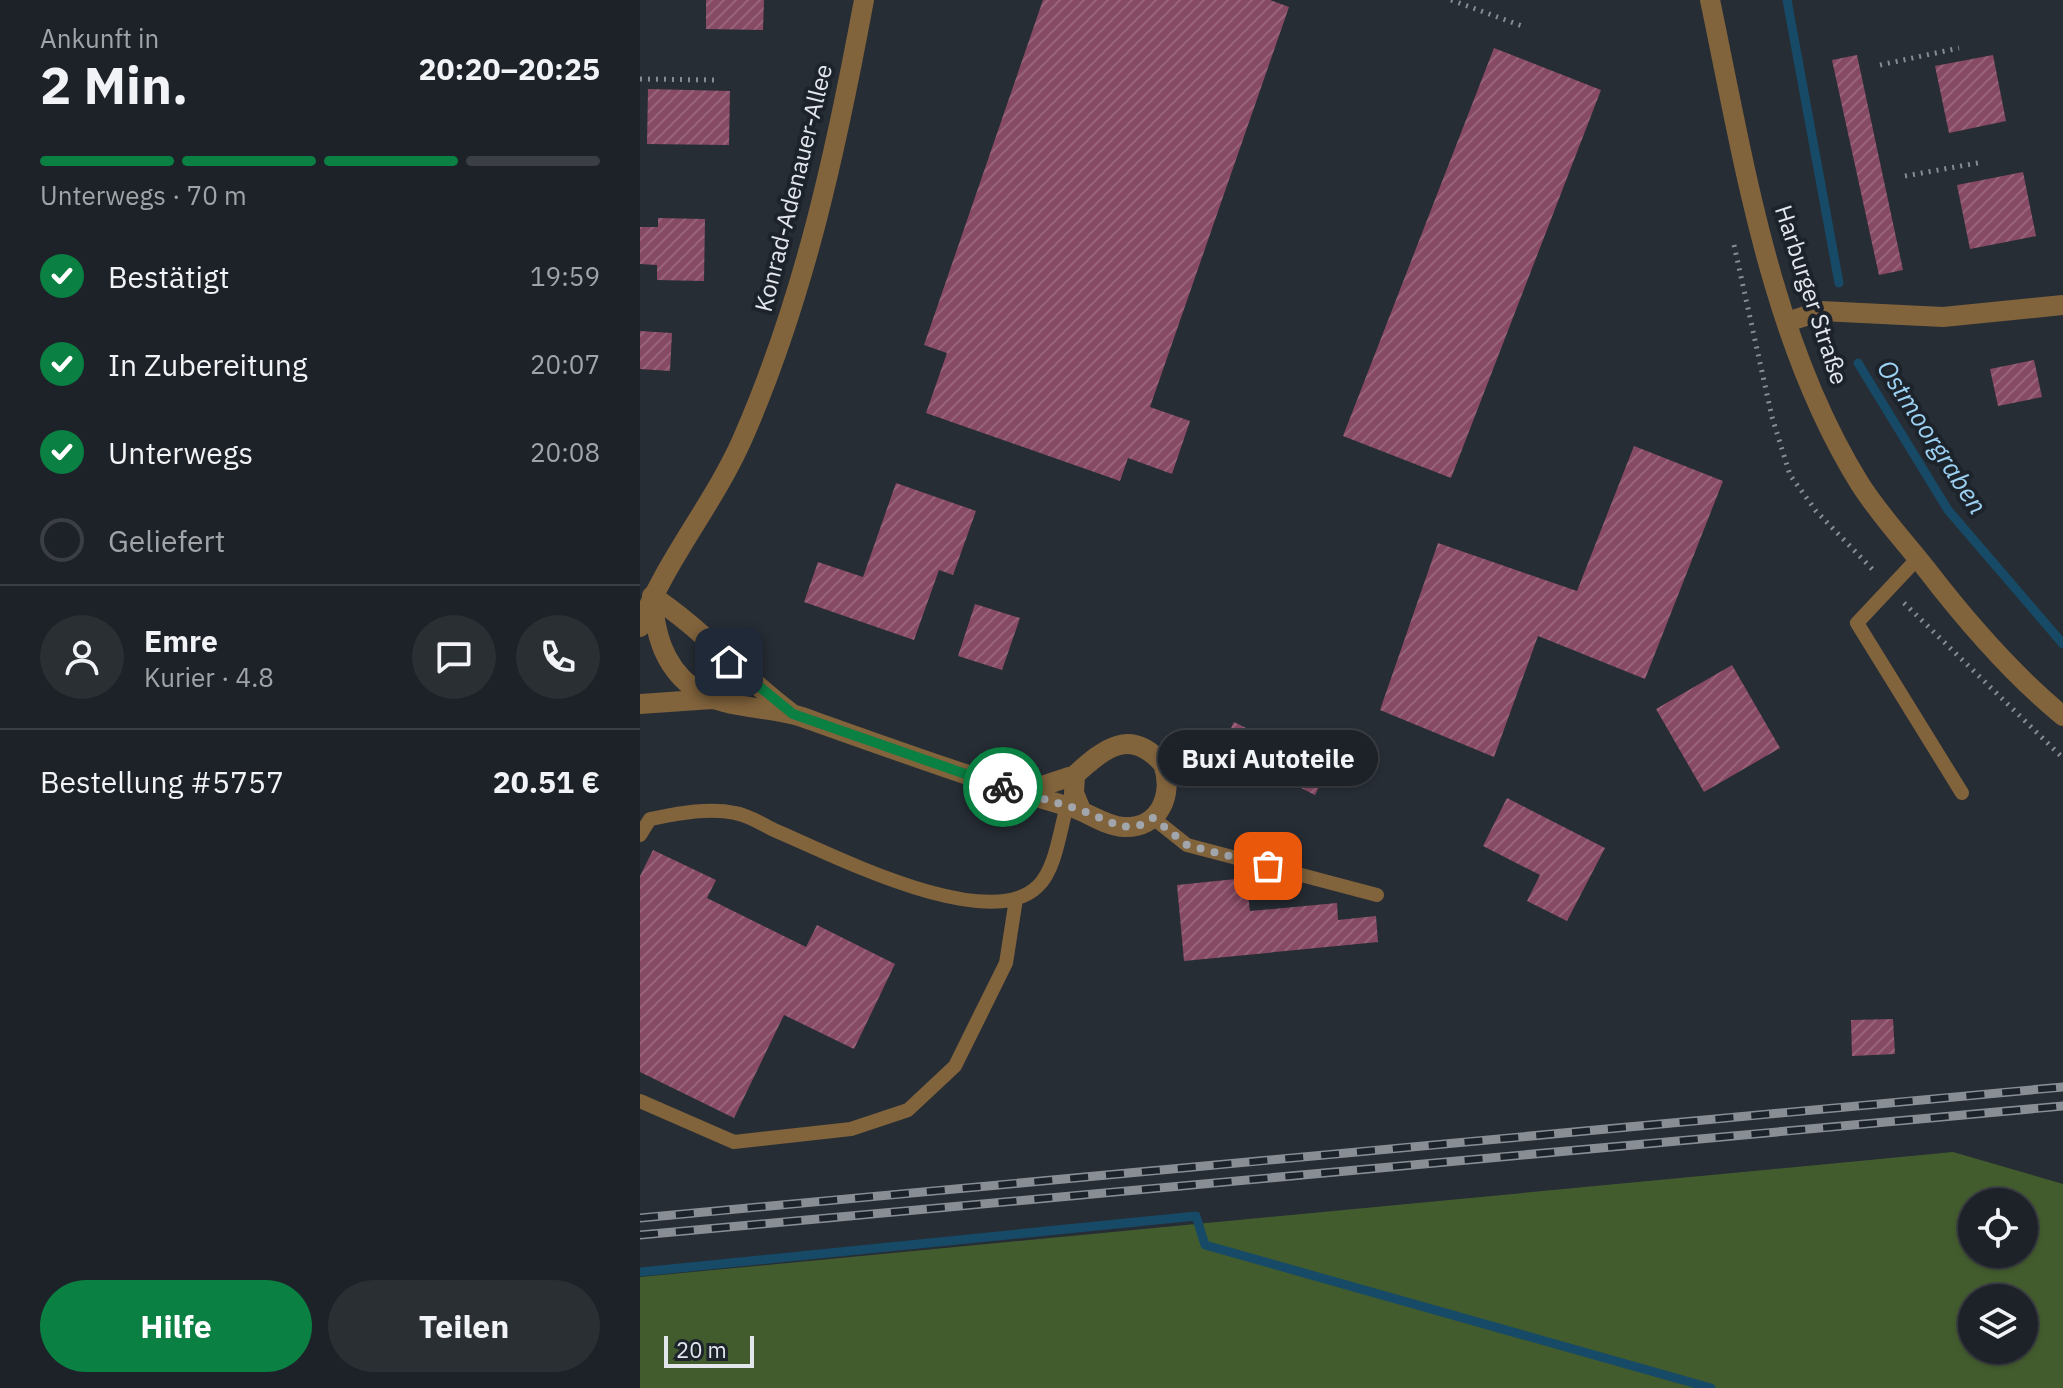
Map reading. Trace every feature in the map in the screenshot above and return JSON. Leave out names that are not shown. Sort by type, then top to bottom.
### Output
[{"type":"street","name":"Konrad-Adenauer-Allee","points":[[640,627],[646,601],[715,493],[773,367],[816,227],[864,0]]},
{"type":"street","name":"Harburger Straße","points":[[1710,0],[1752,195],[1787,322],[1819,404],[1860,484],[1960,613],[2063,716]]},
{"type":"street","points":[[1787,322],[1821,311],[1943,317],[2063,305]]},
{"type":"street","points":[[646,601],[665,656],[694,689],[716,699],[793,714],[1021,793],[1074,808],[1122,827],[1140,825],[1153,818],[1168,792],[1168,777],[1163,764],[1141,746],[1127,743],[1110,747],[1075,775],[1021,793]]},
{"type":"street","points":[[646,601],[693,625],[751,683],[793,714]]},
{"type":"street","points":[[640,704],[716,699]]},
{"type":"street","points":[[1074,808],[1075,775]]},
{"type":"lane","points":[[1918,558],[1857,623],[1962,793]]},
{"type":"lane","points":[[640,835],[650,819],[682,813],[735,813],[912,886],[984,903],[1016,899],[1039,886],[1074,808]]},
{"type":"lane","points":[[1153,818],[1187,845],[1377,895]]},
{"type":"lane","points":[[640,1101],[734,1142],[851,1129],[908,1110],[955,1066],[1006,963],[1016,899]]},
{"type":"path","points":[[1451,0],[1522,26]]},
{"type":"path","points":[[1880,65],[1959,48]]},
{"type":"path","points":[[640,79],[716,80]]},
{"type":"path","points":[[1905,176],[1983,162]]},
{"type":"green space","points":[[1953,1152],[2063,1184],[2063,1388],[640,1388],[640,1277]]},
{"type":"building","points":[[706,0],[764,0],[763,30],[706,29]]},
{"type":"building","points":[[1043,0],[1270,0],[1289,7],[1150,407],[1190,421],[1172,474],[1128,458],[1120,481],[926,413],[947,353],[924,345]]},
{"type":"building","points":[[1494,48],[1601,90],[1451,478],[1343,436]]},
{"type":"building","points":[[1857,55],[1903,270],[1879,275],[1832,60]]},
{"type":"building","points":[[1993,55],[2006,121],[1949,133],[1935,66]]},
{"type":"building","points":[[648,89],[730,91],[729,145],[647,144]]},
{"type":"building","points":[[2023,172],[2036,236],[1970,249],[1957,185]]},
{"type":"building","points":[[658,218],[705,219],[704,281],[657,280],[657,265],[640,264],[640,227],[658,227]]},
{"type":"building","points":[[640,331],[672,333],[670,371],[640,369]]},
{"type":"building","points":[[2034,360],[2042,397],[1998,406],[1990,369]]},
{"type":"building","points":[[1634,446],[1723,481],[1645,679],[1538,636],[1494,757],[1380,710],[1438,543],[1577,591]]},
{"type":"building","points":[[896,483],[976,511],[953,575],[939,570],[914,640],[804,602],[818,562],[863,577]]},
{"type":"building","points":[[975,604],[1020,618],[1002,670],[958,656]]},
{"type":"building","points":[[1732,665],[1780,748],[1704,792],[1656,709]]},
{"type":"building","points":[[1234,722],[1328,769],[1315,795],[1221,748]]},
{"type":"building","points":[[1507,798],[1605,848],[1567,921],[1527,901],[1540,875],[1483,846]]},
{"type":"building","points":[[653,850],[716,880],[707,898],[806,947],[817,925],[895,964],[854,1049],[784,1015],[734,1118],[640,1072],[640,876]]},
{"type":"building","points":[[1246,878],[1250,911],[1337,903],[1338,920],[1376,916],[1378,942],[1184,961],[1177,885]]},
{"type":"building","points":[[1893,1019],[1895,1054],[1852,1056],[1851,1020]]},
{"type":"waterway","name":"Ostmoorgraben","points":[[1787,0],[1839,283]]},
{"type":"waterway","name":"Ostmoorgraben","points":[[1858,363],[1948,510],[2063,644]]},
{"type":"waterway","points":[[640,1272],[1196,1216],[1205,1245],[1711,1388]]},
{"type":"railway","points":[[640,1218],[2063,1087]]},
{"type":"railway","points":[[640,1235],[2063,1106]]},
{"type":"way so far","points":[[1003,787],[1081,810],[1122,827],[1140,825],[1153,818],[1187,845],[1268,866]]},
{"type":"place","name":"Buxi Autoteile","points":[[1268,866]]},
{"type":"route","points":[[729,662],[751,683],[793,714],[1003,787]]}]
